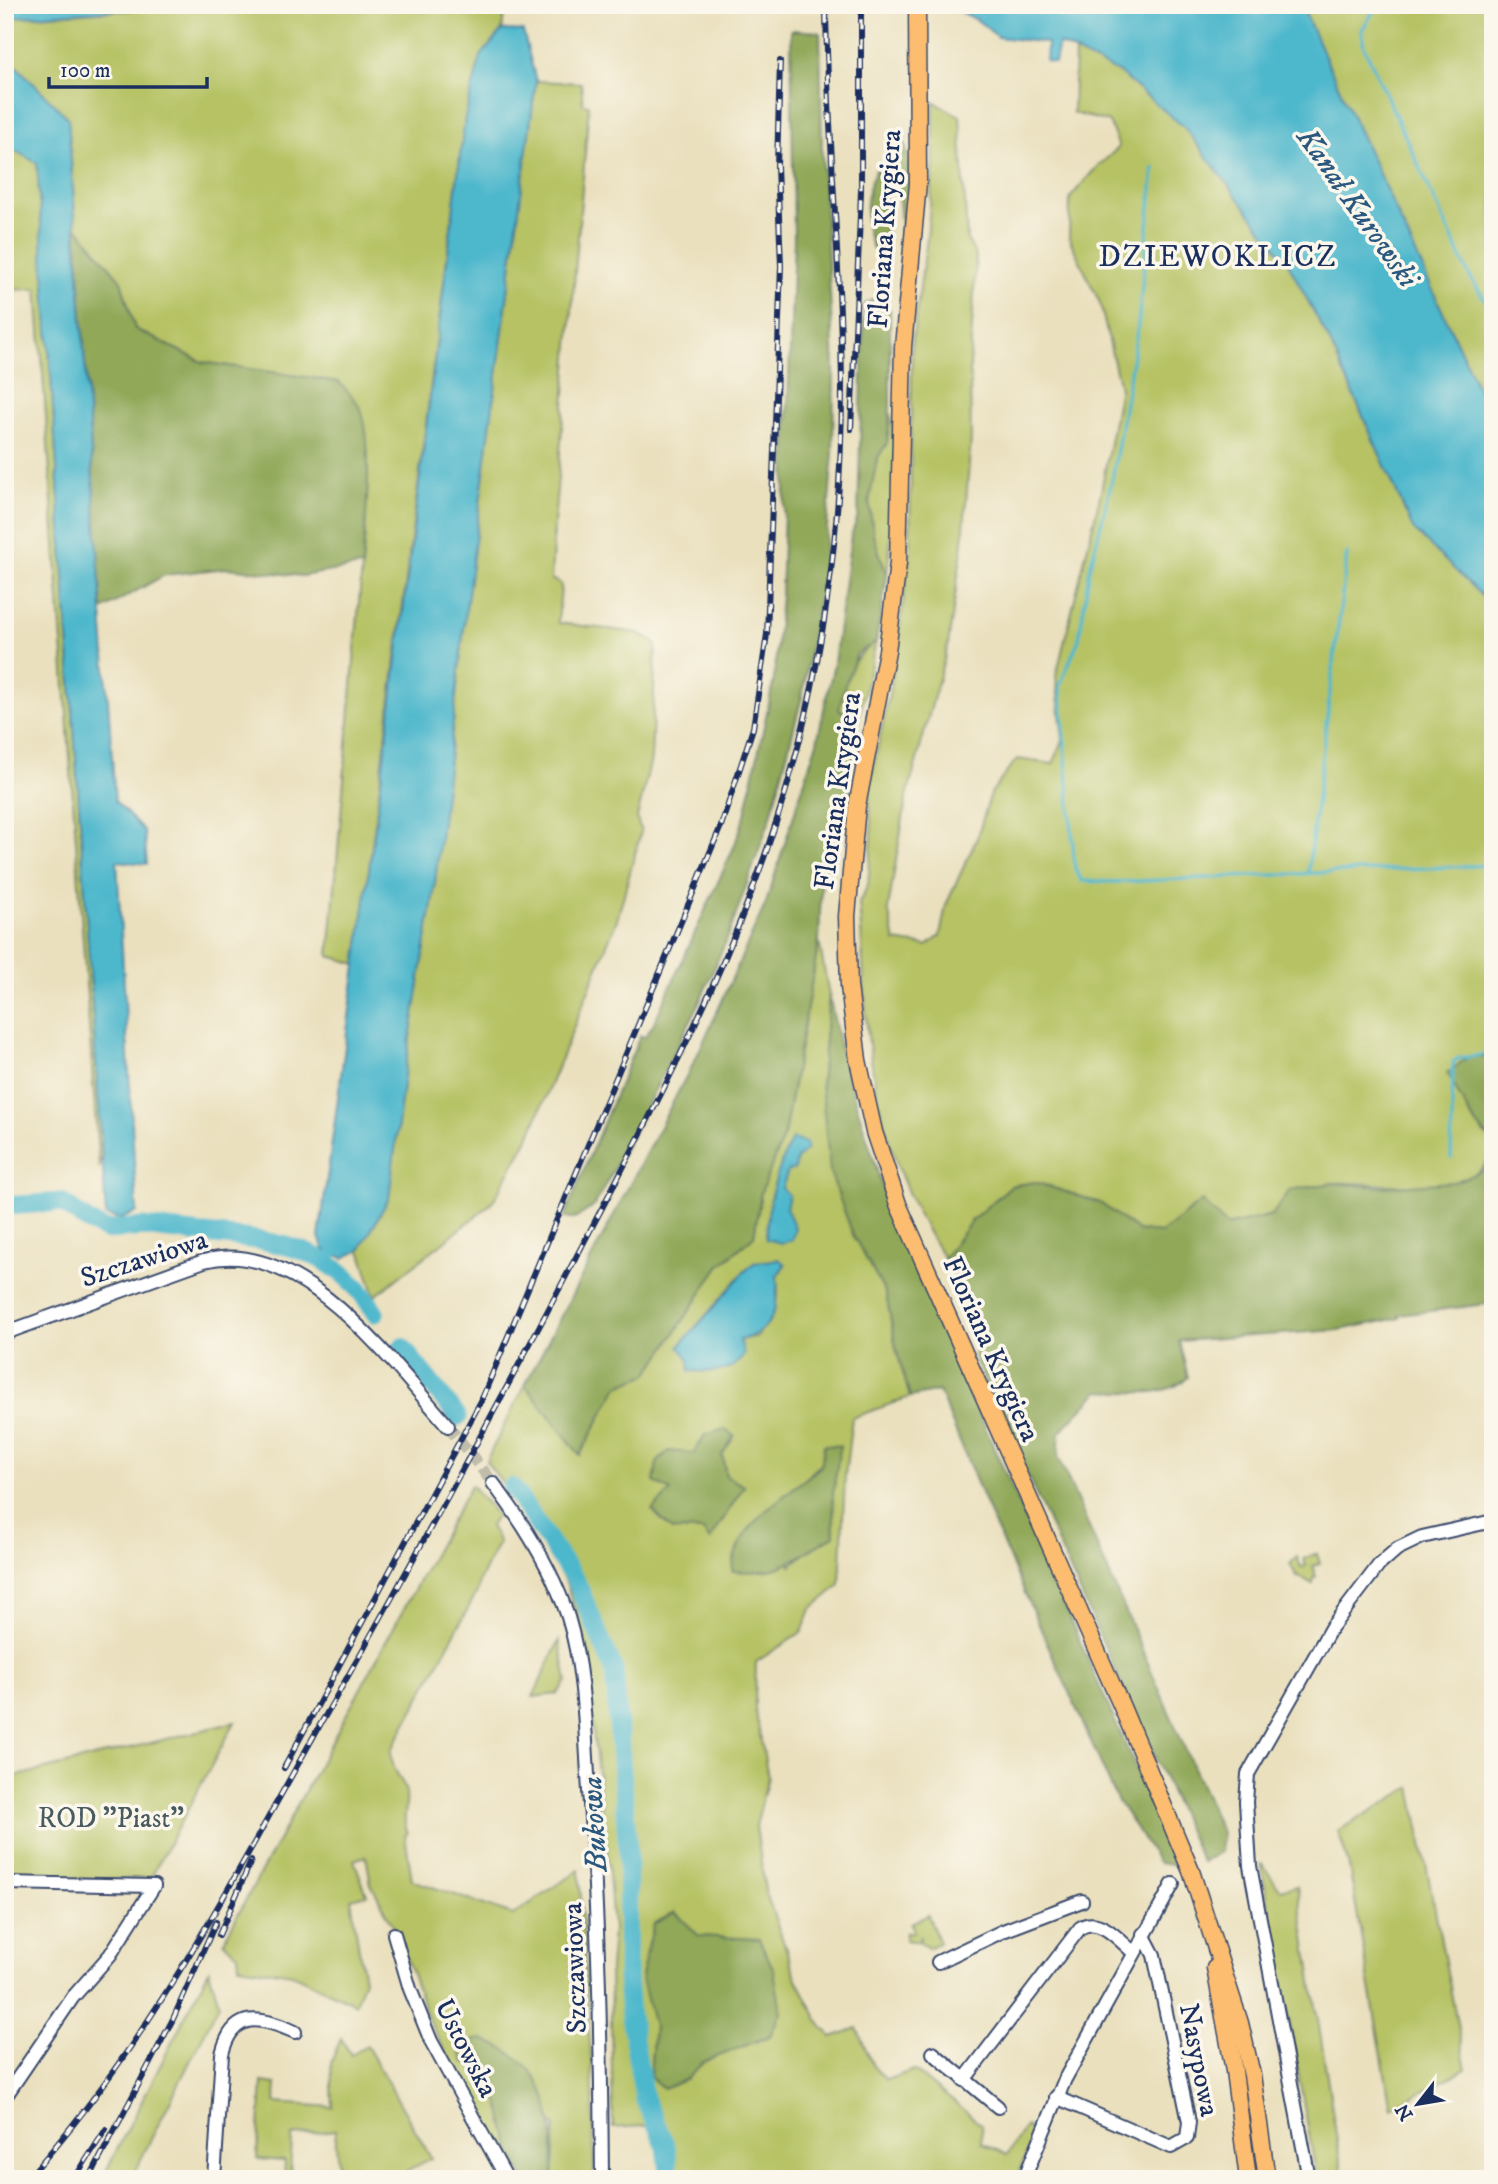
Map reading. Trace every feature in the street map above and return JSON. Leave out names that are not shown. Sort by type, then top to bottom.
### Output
[{"type":"main road","name":"Floriana Krygiera","points":[[917,5],[917,216],[903,347],[898,563],[887,651],[857,806],[847,931],[851,1012],[868,1110],[889,1180],[1192,1871],[1210,1935],[1231,1989],[1252,2076],[1267,2179]]},
{"type":"main road","name":"Floriana Krygiera","points":[[1210,1935],[1248,2179]]},
{"type":"street","name":"Szczawiowa","points":[[5,1333],[204,1261],[241,1258],[285,1273],[343,1309],[364,1329],[448,1426]]},
{"type":"street","name":"Szczawiowa","points":[[493,1483],[529,1534],[554,1581],[572,1632],[579,1672],[599,1923],[602,2179]]},
{"type":"street","points":[[1309,2179],[1249,1859],[1246,1790],[1250,1766],[1353,1595],[1385,1558],[1407,1544],[1437,1532],[1492,1522]]},
{"type":"street","points":[[5,1883],[154,1886],[110,1955],[73,1997],[7,2095]]},
{"type":"street","points":[[1024,2179],[1056,2097],[1133,1952],[1173,1884]]},
{"type":"street","points":[[938,1962],[1003,1931],[1082,1901]]},
{"type":"street","points":[[964,2080],[1080,1928],[1089,1924],[1100,1926],[1133,1952]]},
{"type":"street","name":"Ustowska","points":[[394,1934],[410,1989],[431,2041],[507,2179]]},
{"type":"street","name":"Nasypowa","points":[[1056,2097],[1171,2147],[1187,2138],[1189,2122],[1154,1955],[1143,1934]]},
{"type":"street","points":[[214,2179],[222,2054],[226,2039],[234,2028],[251,2019],[274,2023],[295,2032]]},
{"type":"street","points":[[933,2053],[998,2107]]},
{"type":"green space","points":[[210,5],[480,5],[504,15],[502,30],[481,56],[465,117],[357,964],[329,956],[366,520],[366,436],[339,382],[202,362],[135,329],[121,281],[76,226],[68,118],[5,55],[5,18]]},
{"type":"green space","points":[[1301,5],[1493,5],[1493,414],[1487,408]]},
{"type":"green space","points":[[791,30],[820,32],[822,153],[834,365],[833,452],[823,576],[802,697],[770,819],[729,934],[696,1010],[594,1206],[575,1219],[564,1217],[640,1036],[645,1037],[653,1025],[734,847],[745,815],[774,679],[781,596],[794,240]]},
{"type":"green space","points":[[1075,50],[1118,72],[1184,127],[1288,263],[1330,342],[1413,529],[1493,607],[1493,1058],[1469,1056],[1482,1132],[1493,1141],[1488,1161],[1474,1175],[1454,1182],[1403,1186],[1328,1184],[1273,1214],[1226,1226],[1202,1201],[1161,1233],[1138,1231],[1100,1203],[1035,1182],[1011,1186],[973,1219],[944,1258],[914,1205],[891,1147],[883,1117],[870,1056],[859,903],[868,885],[872,837],[869,789],[892,680],[910,555],[912,343],[927,239],[934,162],[934,102],[960,116],[967,239],[976,256],[970,361],[971,438],[963,542],[948,645],[906,800],[888,909],[895,941],[927,946],[940,936],[946,905],[977,838],[991,793],[1017,759],[1053,764],[1063,740],[1056,676],[1101,492],[1120,388],[1100,303],[1069,238],[1070,198],[1093,171],[1119,147],[1109,122],[1073,113]]},
{"type":"green space","points":[[536,81],[581,83],[583,104],[589,105],[554,525],[551,579],[560,583],[561,587],[558,623],[639,633],[656,644],[651,759],[637,818],[641,832],[617,920],[530,1135],[495,1198],[486,1208],[375,1296],[360,1250],[389,1198],[404,1076],[434,891],[466,609]]},
{"type":"green space","points":[[895,139],[904,139],[910,180],[909,224],[903,251]]},
{"type":"green space","points":[[5,145],[37,163],[102,1156],[99,1168],[37,289],[5,290]]},
{"type":"green space","points":[[876,170],[885,174],[885,252],[877,255],[869,236],[866,213],[869,190]]},
{"type":"green space","points":[[76,226],[121,281],[135,329],[202,362],[339,382],[353,398],[365,423],[367,442],[368,485],[362,566],[302,576],[227,568],[165,575],[102,610]]},
{"type":"green space","points":[[878,296],[890,310],[890,412],[887,443],[877,459],[869,501],[873,534],[887,576],[876,642],[857,654],[839,710],[859,717],[842,836],[821,888],[819,941],[784,1135],[761,1192],[754,1236],[719,1266],[648,1374],[618,1386],[580,1455],[525,1385],[697,1056],[766,903],[817,742],[834,663],[851,536],[858,516],[864,305]]},
{"type":"green space","points":[[890,412],[895,473],[887,576],[873,534],[869,501],[877,459],[887,443]]},
{"type":"green space","points":[[876,642],[859,717],[839,710],[846,679],[853,663]]},
{"type":"green space","points":[[819,941],[829,995],[821,1084],[853,1235],[886,1294],[896,1348],[910,1397],[852,1418],[845,1476],[840,1585],[811,1609],[802,1632],[756,1662],[755,1708],[768,1777],[756,1826],[765,1890],[796,1977],[821,2026],[832,2037],[857,2028],[873,2066],[886,2080],[914,2070],[981,2124],[982,2143],[1007,2155],[1026,2126],[1035,2133],[1016,2179],[673,2179],[669,2146],[661,2125],[613,2128],[610,1969],[613,1930],[608,1860],[582,1635],[567,1585],[536,1529],[486,1461],[525,1385],[580,1455],[618,1386],[648,1374],[719,1266],[754,1236],[761,1192],[784,1135]],"holes":[[[778,1259],[785,1265],[777,1276],[778,1296],[758,1336],[739,1340],[690,1371],[689,1359],[679,1346],[754,1263]],[[705,1435],[734,1437],[722,1454],[726,1477],[744,1486],[710,1540],[703,1531],[672,1530],[653,1509],[671,1491]],[[839,1446],[833,1493],[834,1536],[810,1549],[791,1565],[793,1491]],[[675,1913],[698,1936],[724,1938],[770,2036],[703,2062],[687,2079],[650,2077],[654,2026]]]},
{"type":"green space","points":[[829,995],[843,1061],[890,1212],[1179,1866],[1159,1863],[1117,1800],[991,1517],[939,1391],[910,1397],[896,1348],[886,1294],[853,1235],[830,1172],[821,1084]]},
{"type":"green space","points":[[1469,1056],[1493,1058],[1493,1141],[1472,1118],[1448,1073]]},
{"type":"green space","points":[[1493,1156],[1493,1303],[1399,1315],[1400,1318],[1339,1330],[1179,1341],[1188,1377],[1179,1384],[1158,1391],[1099,1391],[1060,1432],[1058,1456],[1222,1834],[1220,1852],[1202,1862],[974,1357],[972,1318],[944,1258],[973,1219],[1011,1186],[1035,1182],[1100,1203],[1138,1231],[1161,1233],[1202,1201],[1227,1226],[1272,1215],[1290,1190],[1333,1183],[1381,1187],[1454,1182],[1483,1171]]},
{"type":"green space","points":[[724,1429],[734,1436],[722,1455],[726,1476],[744,1486],[710,1540],[703,1531],[672,1530],[652,1510],[671,1491],[654,1482],[657,1463],[668,1451],[694,1453],[705,1435]]},
{"type":"green space","points":[[824,1445],[840,1446],[833,1493],[834,1536],[777,1568],[750,1572],[732,1571],[743,1538],[753,1524],[779,1499],[821,1466]]},
{"type":"green space","points":[[471,1485],[497,1515],[490,1526],[499,1542],[479,1581],[477,1592],[391,1751],[393,1765],[406,1793],[405,1823],[408,1833],[405,1835],[412,1880],[513,1915],[579,1870],[593,2090],[594,2179],[553,2179],[555,2126],[458,2043],[463,2061],[491,2074],[509,2143],[525,2179],[514,2179],[430,2023],[397,1933],[371,1884],[366,1856],[354,1860],[367,1895],[351,1899],[364,1980],[355,2004],[292,1974],[239,1966],[238,1954],[223,1942]]},
{"type":"green space","points":[[1317,1553],[1320,1564],[1313,1566],[1316,1577],[1313,1577],[1313,1584],[1296,1575],[1290,1564],[1297,1557],[1301,1567],[1306,1566],[1304,1559]]},
{"type":"green space","points":[[559,1641],[567,1681],[557,1694],[533,1697]]},
{"type":"green space","name":"ROD \"Piast\"","points":[[235,1722],[150,1879],[5,1879],[5,1779]]},
{"type":"green space","points":[[1411,1787],[1466,2069],[1391,2108],[1349,1866],[1338,1831]]},
{"type":"green space","points":[[1261,1863],[1280,1889],[1297,1886],[1343,2179],[1317,2179]]},
{"type":"green space","points":[[675,1912],[699,1936],[759,1939],[774,1970],[781,2012],[770,2036],[703,2062],[687,2079],[664,2089],[650,2077],[654,2026],[641,1975],[654,1924]]},
{"type":"green space","points":[[928,1915],[939,1943],[928,1948],[920,1943],[920,1936],[918,1942],[905,1940],[906,1932],[914,1932],[911,1923]]},
{"type":"green space","points":[[209,1970],[219,2004],[131,2179],[102,2179]]},
{"type":"green space","points":[[341,2038],[351,2055],[367,2046],[431,2158],[394,2179],[339,2179],[335,2130],[292,2136],[290,2178],[284,2178],[285,2161],[257,2159],[262,2082],[276,2084],[275,2103],[333,2107],[331,2063]]},
{"type":"green space","points":[[482,2039],[522,2062],[535,2077],[544,2094],[550,2113],[553,2179],[525,2179],[509,2143],[492,2075],[463,2061],[457,2043]]},
{"type":"water","points":[[5,5],[181,5],[5,18]]},
{"type":"water","name":"Kanał Kurowski","points":[[948,5],[1301,5],[1487,408],[1493,414],[1493,607],[1413,529],[1330,342],[1288,263],[1184,127],[1118,72],[1059,44],[1055,63],[1046,61],[1047,43],[998,37],[977,20]]},
{"type":"water","points":[[502,30],[523,31],[536,81],[466,609],[434,891],[404,1076],[389,1198],[360,1250],[344,1258],[324,1250],[319,1237],[389,723],[465,117],[481,56]]},
{"type":"water","points":[[5,55],[68,118],[115,801],[144,831],[147,864],[117,861],[137,1212],[121,1219],[106,1216],[37,163],[5,145]]},
{"type":"water","points":[[792,1139],[806,1143],[807,1149],[797,1159],[795,1169],[788,1171],[782,1188],[789,1195],[786,1208],[795,1228],[792,1240],[781,1243],[766,1239],[768,1212],[781,1163]]},
{"type":"water","points":[[778,1259],[785,1264],[777,1276],[777,1298],[772,1317],[760,1331],[740,1340],[744,1354],[739,1361],[721,1371],[690,1371],[689,1359],[679,1347],[754,1263]]},
{"type":"waterway","points":[[1377,5],[1362,30],[1364,47],[1469,275],[1493,313]]},
{"type":"waterway","points":[[1154,168],[1138,325],[1112,480],[1089,572],[1079,639],[1060,685],[1075,869],[1082,881],[1117,882],[1493,865]]},
{"type":"waterway","points":[[1308,872],[1347,554]]},
{"type":"waterway","points":[[1451,1158],[1453,1062],[1459,1058],[1493,1054]]},
{"type":"waterway","name":"Bukowa","points":[[5,1206],[61,1202],[89,1222],[106,1230],[143,1227],[194,1233]]},
{"type":"waterway","name":"Bukowa","points":[[205,1234],[279,1244],[322,1260],[342,1273],[359,1290],[375,1313]]},
{"type":"waterway","points":[[328,1263],[338,1244]]},
{"type":"waterway","name":"Bukowa","points":[[402,1347],[458,1417]]},
{"type":"waterway","name":"Bukowa","points":[[512,1487],[576,1581],[614,1670],[628,1849],[627,1977],[630,2016],[644,2098],[666,2146],[670,2179]]},
{"type":"tunnel","points":[[448,1426],[493,1483]]},
{"type":"railway","points":[[27,2179],[73,2124],[156,2008],[230,1885],[368,1641],[656,1104],[723,963],[752,891],[778,818],[800,741],[823,627],[836,525],[842,387],[826,5]]},
{"type":"railway","points":[[851,429],[861,191],[861,5]]},
{"type":"railway","points":[[284,1768],[481,1401],[721,826],[753,728],[767,634],[781,266],[777,166],[780,61]]},
{"type":"railway","points":[[219,1935],[251,1861]]},
{"type":"railway","points":[[89,2179],[173,2019],[216,1922]]},
{"type":"railway","points":[[74,2179],[106,2129]]},
{"type":"district","name":"DZIEWOKLICZ","points":[[1218,257]]}]
